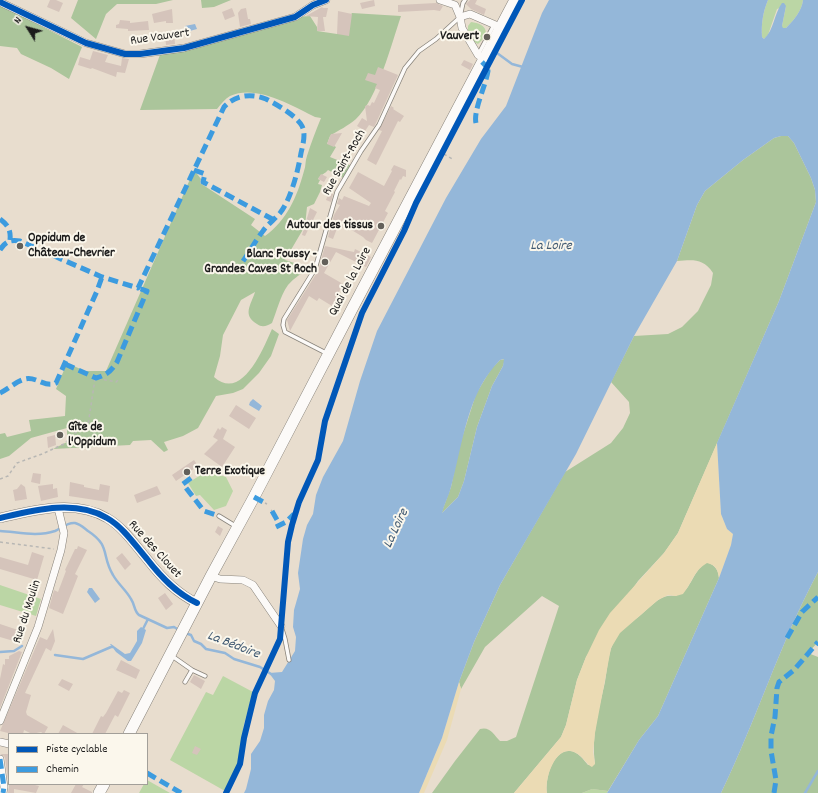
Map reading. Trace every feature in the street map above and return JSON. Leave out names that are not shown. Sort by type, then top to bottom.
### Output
[{"type":"main road","name":"Quai de la Loire","points":[[196,603],[238,527],[329,354],[497,26],[515,0]]},
{"type":"main road","points":[[130,733],[196,603]]},
{"type":"street","name":"Rue Vauvert","points":[[0,2],[86,43],[125,54],[140,54],[184,48],[295,17],[313,5],[326,0]]},
{"type":"street","points":[[440,0],[455,5],[460,17],[462,28],[481,57]]},
{"type":"street","points":[[460,17],[470,14],[497,26]]},
{"type":"street","name":"Rue des Clouet","points":[[0,518],[58,508],[73,507],[90,510],[107,518],[117,526],[167,582],[181,594],[196,603]]},
{"type":"street","name":"Rue du Moulin","points":[[0,721],[38,627],[61,550],[64,533],[58,508]]},
{"type":"street","points":[[211,576],[220,579],[243,580],[253,585],[281,626]]},
{"type":"street","points":[[0,759],[4,787],[3,793]]},
{"type":"lane","points":[[460,17],[464,0]]},
{"type":"lane","name":"Rue Saint-Roch","points":[[329,354],[286,332],[283,325],[284,319],[315,269],[337,192],[361,151],[379,125],[405,68],[419,51],[436,39],[460,17]]},
{"type":"lane","points":[[219,516],[238,527]]},
{"type":"lane","points":[[281,626],[289,660]]},
{"type":"lane","points":[[170,654],[192,670],[205,676]]},
{"type":"lane","points":[[185,682],[192,670]]},
{"type":"path","points":[[442,153],[454,160]]},
{"type":"path","points":[[0,479],[8,476],[17,463],[64,444],[78,430],[88,425],[96,378],[116,382],[119,379]]},
{"type":"path","points":[[188,473],[191,478]]},
{"type":"path","points":[[0,542],[61,550]]},
{"type":"green space","points":[[78,0],[173,0],[156,4],[117,4],[106,14],[96,39],[71,18]]},
{"type":"green space","points":[[201,0],[231,0],[214,7],[202,8]]},
{"type":"green space","points":[[768,0],[803,0],[799,12],[786,28],[782,29],[786,6],[777,9],[768,35],[764,39],[762,37],[762,23]]},
{"type":"green space","points":[[0,5],[82,47],[69,79],[51,68],[21,54],[17,48],[0,46]]},
{"type":"green space","points":[[352,13],[401,16],[383,70],[371,98],[364,110],[356,119],[330,136],[327,144],[331,144],[336,147],[330,157],[352,166],[345,179],[328,170],[319,177],[318,179],[320,180],[318,184],[322,185],[320,192],[314,204],[307,207],[305,226],[285,260],[310,268],[295,278],[285,289],[272,323],[266,326],[261,326],[252,321],[249,310],[255,292],[241,300],[223,335],[220,356],[214,377],[224,383],[234,383],[250,370],[257,360],[272,329],[279,334],[271,356],[259,373],[243,389],[233,393],[216,396],[198,428],[183,436],[164,442],[168,450],[164,452],[151,440],[133,441],[130,445],[53,449],[67,442],[67,428],[31,438],[9,456],[0,459],[0,434],[5,433],[7,437],[31,431],[29,420],[65,416],[66,396],[56,389],[67,363],[85,371],[106,371],[194,170],[201,179],[200,183],[255,219],[251,225],[265,236],[273,230],[285,215],[298,190],[305,169],[306,158],[321,118],[315,117],[285,102],[263,94],[251,93],[240,93],[230,96],[217,109],[140,110],[161,52],[295,17],[310,16],[317,27],[317,31],[337,34]]},
{"type":"green space","points":[[471,22],[484,27],[486,33],[478,44],[474,42],[468,30],[468,26]]},
{"type":"green space","points":[[788,136],[794,143],[811,178],[815,190],[816,202],[779,301],[678,533],[664,553],[638,581],[586,657],[577,680],[566,725],[561,737],[514,793],[432,793],[480,729],[483,728],[489,730],[500,741],[507,741],[516,737],[559,606],[542,596],[485,647],[461,689],[459,682],[474,642],[500,585],[565,472],[611,443],[623,428],[630,413],[629,402],[611,382],[634,336],[668,334],[682,327],[698,311],[711,285],[713,273],[701,262],[693,260],[677,261],[697,205],[705,191],[743,160],[774,138]]},
{"type":"green space","points":[[505,359],[503,366],[492,386],[477,427],[464,481],[458,497],[441,514],[451,487],[459,447],[476,394],[491,369],[500,360]]},
{"type":"green space","points":[[207,471],[226,477],[233,491],[226,506],[214,510],[200,495],[196,496],[188,483]]},
{"type":"green space","points":[[707,562],[716,568],[719,578],[658,716],[639,740],[608,791],[592,789],[582,793],[547,793],[547,781],[551,768],[554,761],[562,753],[568,751],[574,752],[580,755],[588,765],[595,764],[594,743],[596,723],[608,663],[615,638],[625,627],[659,599],[666,596],[676,596],[685,590],[698,570]]},
{"type":"green space","points":[[818,572],[818,642],[808,653],[818,657],[818,793],[721,793],[746,738],[792,626]]},
{"type":"green space","points":[[0,585],[41,599],[36,616],[0,605]]},
{"type":"green space","points":[[223,676],[253,692],[244,724],[238,764],[225,791],[170,760],[206,692],[213,695]]},
{"type":"green space","points":[[148,781],[170,793],[139,793],[143,785],[148,785]]},
{"type":"green space","points":[[592,789],[608,791],[607,793],[582,793]]},
{"type":"sand","points":[[717,443],[721,514],[727,529],[733,534],[731,545],[719,578],[716,568],[707,563],[699,569],[683,594],[676,596],[668,595],[658,600],[620,633],[611,648],[595,733],[593,752],[595,764],[592,767],[576,753],[569,751],[563,753],[557,757],[550,771],[547,779],[547,793],[514,793],[561,737],[566,725],[577,680],[599,630],[610,613],[664,553],[678,533]]},
{"type":"sand","points":[[459,682],[461,689],[447,740],[424,793],[419,793],[442,738]]},
{"type":"water","name":"La Loire","points":[[549,0],[768,0],[762,23],[762,37],[764,39],[772,27],[779,7],[782,3],[786,6],[782,26],[783,28],[786,28],[799,12],[803,0],[818,0],[818,572],[792,626],[746,738],[721,793],[607,793],[639,740],[658,716],[719,578],[731,545],[733,534],[727,529],[721,514],[717,443],[779,301],[816,202],[815,190],[811,178],[794,143],[788,136],[781,136],[774,138],[743,160],[705,191],[697,205],[677,261],[634,336],[576,454],[500,585],[474,642],[459,682],[442,738],[419,793],[244,793],[251,769],[251,754],[260,741],[264,728],[264,715],[268,701],[274,690],[275,681],[269,673],[282,672],[295,651],[296,637],[293,627],[294,610],[300,589],[298,573],[303,539],[307,525],[313,514],[316,495],[323,477],[343,441],[360,381],[377,331],[446,198],[481,139],[506,106],[542,13]],"holes":[[[504,359],[503,366],[492,386],[477,427],[464,481],[458,497],[442,513],[450,490],[463,436],[473,403],[489,373],[500,360]]]},
{"type":"water","points":[[195,24],[197,29],[185,31],[185,26]]},
{"type":"water","points":[[253,399],[262,406],[259,411],[249,405]]},
{"type":"water","points":[[89,588],[92,588],[100,599],[95,603],[87,592]]},
{"type":"water","points":[[141,627],[146,630],[142,643],[131,661],[128,661],[116,652],[110,644],[125,654],[130,653],[137,641],[137,631]]},
{"type":"building","points":[[50,0],[56,0],[63,3],[59,12],[47,7]]},
{"type":"building","points":[[374,0],[375,6],[362,9],[360,3]]},
{"type":"building","points":[[470,0],[477,0],[475,4],[486,9],[484,15],[471,9],[466,4]]},
{"type":"building","points":[[436,3],[443,6],[440,11],[398,12],[398,5]]},
{"type":"building","points":[[322,7],[328,8],[326,17],[323,17],[325,31],[317,31],[318,17],[306,16]]},
{"type":"building","points":[[232,8],[235,16],[225,20],[222,12]]},
{"type":"building","points":[[246,8],[248,19],[250,19],[251,24],[240,27],[238,13],[241,9]]},
{"type":"building","points":[[172,9],[173,23],[166,23],[166,21],[154,23],[152,14]]},
{"type":"building","points":[[338,11],[352,14],[349,36],[337,34]]},
{"type":"building","points":[[120,20],[130,21],[130,23],[148,21],[149,30],[128,31],[128,29],[116,28],[116,25],[119,24]]},
{"type":"building","points":[[174,33],[175,44],[166,45],[165,34]]},
{"type":"building","points":[[93,51],[108,55],[105,62],[121,66],[122,58],[129,59],[125,73],[117,72],[116,77],[92,68],[78,65],[80,57],[90,60]]},
{"type":"building","points":[[464,60],[473,64],[470,70],[461,65]]},
{"type":"building","points":[[378,67],[398,75],[374,127],[369,125],[365,131],[357,126],[362,118],[367,121],[365,106],[370,106],[372,102],[374,103],[380,90],[375,88],[377,84],[365,80],[368,73],[375,75]]},
{"type":"building","points":[[391,106],[404,116],[400,122],[398,121],[376,165],[367,160],[382,131],[379,130]]},
{"type":"building","points":[[342,133],[334,147],[327,144],[331,134]]},
{"type":"building","points":[[394,165],[406,170],[406,177],[403,176],[401,180],[400,179],[385,211],[388,213],[372,243],[350,229],[347,230],[338,226],[333,239],[328,237],[334,215],[340,205],[337,204],[339,198],[342,200],[344,196],[369,206],[371,203],[349,188],[358,172],[384,186]]},
{"type":"building","points":[[321,174],[327,177],[324,182],[318,179]]},
{"type":"building","points":[[329,192],[333,194],[331,202],[326,200]]},
{"type":"building","points":[[310,208],[317,212],[305,236],[302,235]]},
{"type":"building","points":[[325,246],[354,252],[355,249],[371,257],[366,267],[336,252],[324,273],[343,284],[332,306],[319,298],[317,301],[309,296],[290,331],[287,320],[318,271]]},
{"type":"building","points":[[236,405],[256,418],[249,429],[229,416]]},
{"type":"building","points":[[222,427],[227,430],[223,439],[235,447],[222,467],[204,454],[218,440],[213,437],[218,428],[220,430]]},
{"type":"building","points":[[55,435],[56,445],[48,448],[47,437]]},
{"type":"building","points":[[194,460],[198,466],[176,481],[172,475]]},
{"type":"building","points":[[33,473],[41,474],[40,484],[31,482]]},
{"type":"building","points":[[70,482],[99,490],[100,484],[110,486],[108,502],[69,496]]},
{"type":"building","points":[[21,484],[25,487],[27,499],[15,501],[13,490],[17,489]]},
{"type":"building","points":[[53,484],[53,489],[57,488],[58,497],[41,501],[38,486]]},
{"type":"building","points":[[157,486],[161,494],[137,503],[134,495]]},
{"type":"building","points":[[218,526],[223,529],[220,536],[215,532]]},
{"type":"building","points":[[78,546],[87,550],[75,574],[78,576],[63,614],[49,608],[54,590],[58,592],[66,571],[65,570],[75,549],[77,549]]},
{"type":"building","points":[[32,552],[44,556],[37,580],[0,569],[0,557],[28,565]]},
{"type":"building","points":[[122,553],[131,564],[125,570],[116,558]]},
{"type":"building","points":[[165,593],[173,604],[166,610],[158,598]]},
{"type":"building","points":[[0,624],[21,631],[17,642],[0,637]]},
{"type":"building","points":[[53,629],[55,641],[51,651],[46,648],[25,693],[31,695],[26,712],[27,715],[48,727],[45,733],[30,733],[24,730],[23,733],[8,733],[0,731],[40,637],[47,640]]},
{"type":"building","points":[[19,651],[22,652],[0,708],[0,679],[3,664],[5,665],[5,659],[9,659],[9,656]]},
{"type":"building","points":[[121,660],[140,670],[136,679],[116,670]]},
{"type":"building","points":[[194,675],[205,681],[201,689],[190,682]]},
{"type":"building","points":[[62,679],[73,684],[69,691],[58,685]]},
{"type":"building","points":[[124,690],[130,693],[118,717],[115,715],[106,733],[92,733],[101,716],[103,717],[106,713],[118,691],[122,693]]},
{"type":"building","points":[[63,725],[77,733],[59,733]]},
{"type":"building","points":[[195,746],[201,749],[197,755],[192,753]]},
{"type":"building","points":[[0,754],[8,754],[8,779],[5,758]]},
{"type":"building","points":[[75,785],[83,785],[82,787],[92,792],[92,793],[71,793]]},
{"type":"building","points":[[9,786],[39,786],[36,793],[14,789],[14,793],[8,793]]},
{"type":"waterway","points":[[497,53],[512,64],[523,67]]},
{"type":"waterway","name":"La Bédoire","points":[[0,531],[41,534],[55,531],[69,523],[79,524],[100,541],[103,546],[109,568],[129,596],[137,613],[167,628],[174,627],[179,630]]},
{"type":"waterway","points":[[142,631],[148,619]]},
{"type":"waterway","name":"La Bédoire","points":[[185,633],[191,635],[194,641],[201,644],[206,649],[225,653],[234,659],[260,667],[271,674]]},
{"type":"waterway","points":[[0,652],[14,651],[22,646]]},
{"type":"waterway","points":[[55,655],[83,659],[113,647]]},
{"type":"waterway","points":[[805,793],[818,771]]},
{"type":"marked path","points":[[476,123],[476,112],[488,71],[487,67],[482,62]]},
{"type":"marked path","points":[[0,250],[8,242],[13,240],[20,241],[102,277],[138,288],[224,107],[228,103],[238,98],[244,96],[255,96],[270,101],[296,118],[302,126],[304,139],[296,176],[288,200],[280,213],[260,235],[241,264]]},
{"type":"marked path","points":[[194,170],[205,174],[203,182],[274,220]]},
{"type":"marked path","points":[[0,219],[8,228],[10,240]]},
{"type":"marked path","points":[[0,393],[25,379],[33,379],[48,384],[56,383],[102,277]]},
{"type":"marked path","points":[[65,364],[96,378],[103,376],[111,370],[117,362],[147,291],[138,288]]},
{"type":"marked path","points":[[191,478],[183,484],[204,511],[219,516]]},
{"type":"marked path","points":[[254,497],[265,503]]},
{"type":"marked path","points":[[272,511],[280,525]]},
{"type":"marked path","points":[[276,527],[286,522],[294,514]]},
{"type":"marked path","points":[[787,638],[802,612],[818,597]]},
{"type":"marked path","points":[[774,793],[776,780],[771,751],[771,736],[775,717],[777,688],[779,682],[794,670],[818,642]]},
{"type":"marked path","points":[[0,759],[4,787],[3,793]]},
{"type":"marked path","points":[[148,774],[181,793]]},
{"type":"cycle path","points":[[0,2],[86,43],[125,54],[140,54],[184,48],[295,17],[313,5],[326,0]]},
{"type":"cycle path","points":[[226,793],[240,764],[244,738],[255,693],[280,639],[288,542],[292,525],[299,502],[318,460],[325,421],[362,313],[404,231],[416,203],[522,0]]},
{"type":"cycle path","points":[[0,518],[40,509],[54,508],[82,509],[95,512],[118,526],[169,584],[197,603]]},
{"type":"place","name":"Vauvert","points":[[487,37]]},
{"type":"place","name":"Autour des tissus","points":[[381,226]]},
{"type":"place","name":"Oppidum de Château-Chevrier","points":[[20,246]]},
{"type":"place","name":"Blanc Foussy - Grandes Caves St Roch","points":[[325,262]]},
{"type":"place","name":"Gîte de l'Oppidum","points":[[60,435]]},
{"type":"place","name":"Terre Exotique","points":[[187,472]]}]
